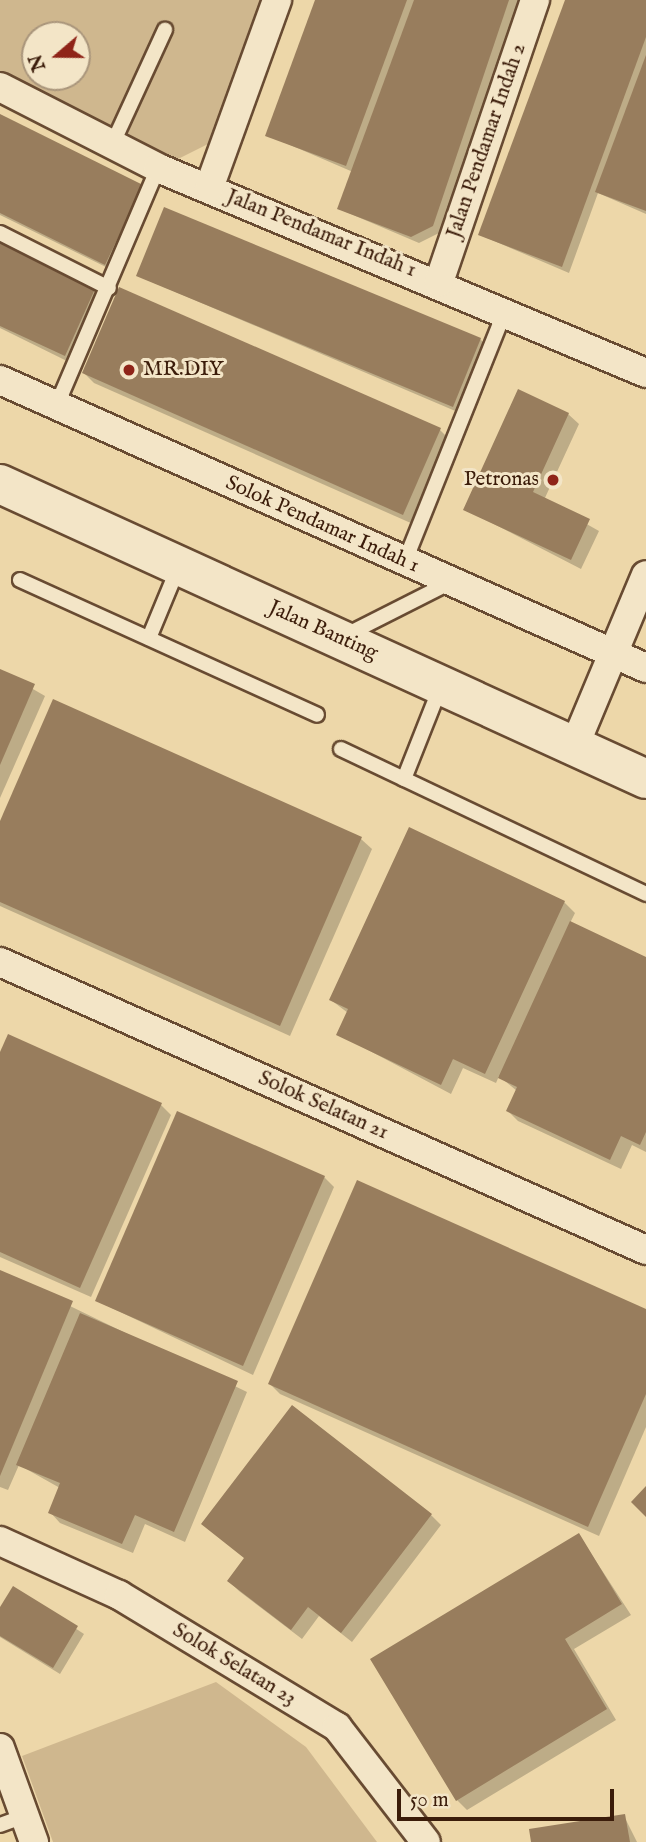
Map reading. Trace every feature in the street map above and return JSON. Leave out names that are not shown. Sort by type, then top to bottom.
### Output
[{"type":"main road","name":"Jalan Banting","points":[[0,484],[646,779]]},
{"type":"street","points":[[209,188],[277,0]]},
{"type":"street","name":"Jalan Pendamar Indah 2","points":[[439,282],[535,0]]},
{"type":"street","name":"Jalan Pendamar Indah 1","points":[[0,87],[158,168],[439,282],[646,373]]},
{"type":"street","name":"Solok Pendamar Indah 1","points":[[0,380],[646,668]]},
{"type":"street","points":[[574,747],[616,655],[646,575]]},
{"type":"street","name":"Solok Selatan 21","points":[[0,962],[646,1250]]},
{"type":"street","name":"Solok Selatan 23","points":[[0,1541],[119,1595],[337,1727],[426,1842]]},
{"type":"street","points":[[0,1748],[20,1828]]},
{"type":"lane","points":[[112,145],[165,30]]},
{"type":"lane","points":[[56,407],[158,168]]},
{"type":"lane","points":[[0,233],[109,288]]},
{"type":"lane","points":[[405,561],[505,313]]},
{"type":"lane","points":[[149,638],[179,565]]},
{"type":"lane","points":[[20,580],[317,715]]},
{"type":"lane","points":[[339,638],[451,582]]},
{"type":"lane","points":[[404,779],[441,684]]},
{"type":"lane","points":[[341,749],[646,894]]},
{"type":"shaded area","points":[[0,0],[262,0],[210,143],[170,163],[28,91],[91,91],[91,21],[21,21],[21,88],[0,77]]},
{"type":"shaded area","points":[[216,1682],[306,1747],[377,1842],[53,1842],[22,1756]]},
{"type":"building","points":[[315,0],[407,0],[346,166],[265,136]]},
{"type":"building","points":[[414,0],[509,0],[433,226],[411,237],[337,209]]},
{"type":"building","points":[[565,0],[646,0],[646,37],[562,267],[478,235]]},
{"type":"building","points":[[646,55],[646,211],[595,192]]},
{"type":"building","points":[[0,114],[143,185],[105,265],[0,213]]},
{"type":"building","points":[[164,207],[481,338],[453,407],[136,276]]},
{"type":"building","points":[[0,234],[99,280],[65,356],[0,326]]},
{"type":"building","points":[[119,287],[441,428],[403,515],[82,373]]},
{"type":"building","points":[[518,389],[569,413],[533,492],[590,519],[571,560],[463,510]]},
{"type":"building","points":[[0,669],[35,684],[0,765]]},
{"type":"building","points":[[53,699],[362,837],[280,1026],[0,902],[0,821]]},
{"type":"building","points":[[409,827],[565,901],[485,1074],[453,1059],[441,1085],[336,1035],[348,1009],[329,1000]]},
{"type":"building","points":[[570,921],[646,957],[646,1132],[640,1145],[621,1136],[610,1160],[506,1111],[517,1087],[498,1078]]},
{"type":"building","points":[[8,1034],[162,1103],[80,1288],[0,1252],[0,1052]]},
{"type":"building","points":[[177,1111],[325,1176],[243,1366],[95,1301]]},
{"type":"building","points":[[357,1180],[646,1309],[646,1394],[588,1527],[268,1384]]},
{"type":"building","points":[[0,1270],[73,1301],[0,1476]]},
{"type":"building","points":[[80,1313],[238,1381],[174,1532],[135,1515],[122,1544],[48,1513],[60,1483],[16,1465]]},
{"type":"building","points":[[292,1405],[432,1514],[341,1633],[308,1607],[291,1630],[227,1581],[244,1558],[201,1524]]},
{"type":"building","points":[[646,1486],[646,1517],[631,1502]]},
{"type":"building","points":[[579,1533],[622,1604],[565,1639],[607,1709],[456,1801],[370,1659]]},
{"type":"building","points":[[13,1586],[78,1626],[53,1668],[0,1636],[0,1607]]},
{"type":"building","points":[[625,1814],[630,1842],[531,1842],[529,1829]]},
{"type":"place","name":"MR.DIY","points":[[129,370]]},
{"type":"place","name":"Petronas","points":[[553,480]]}]
